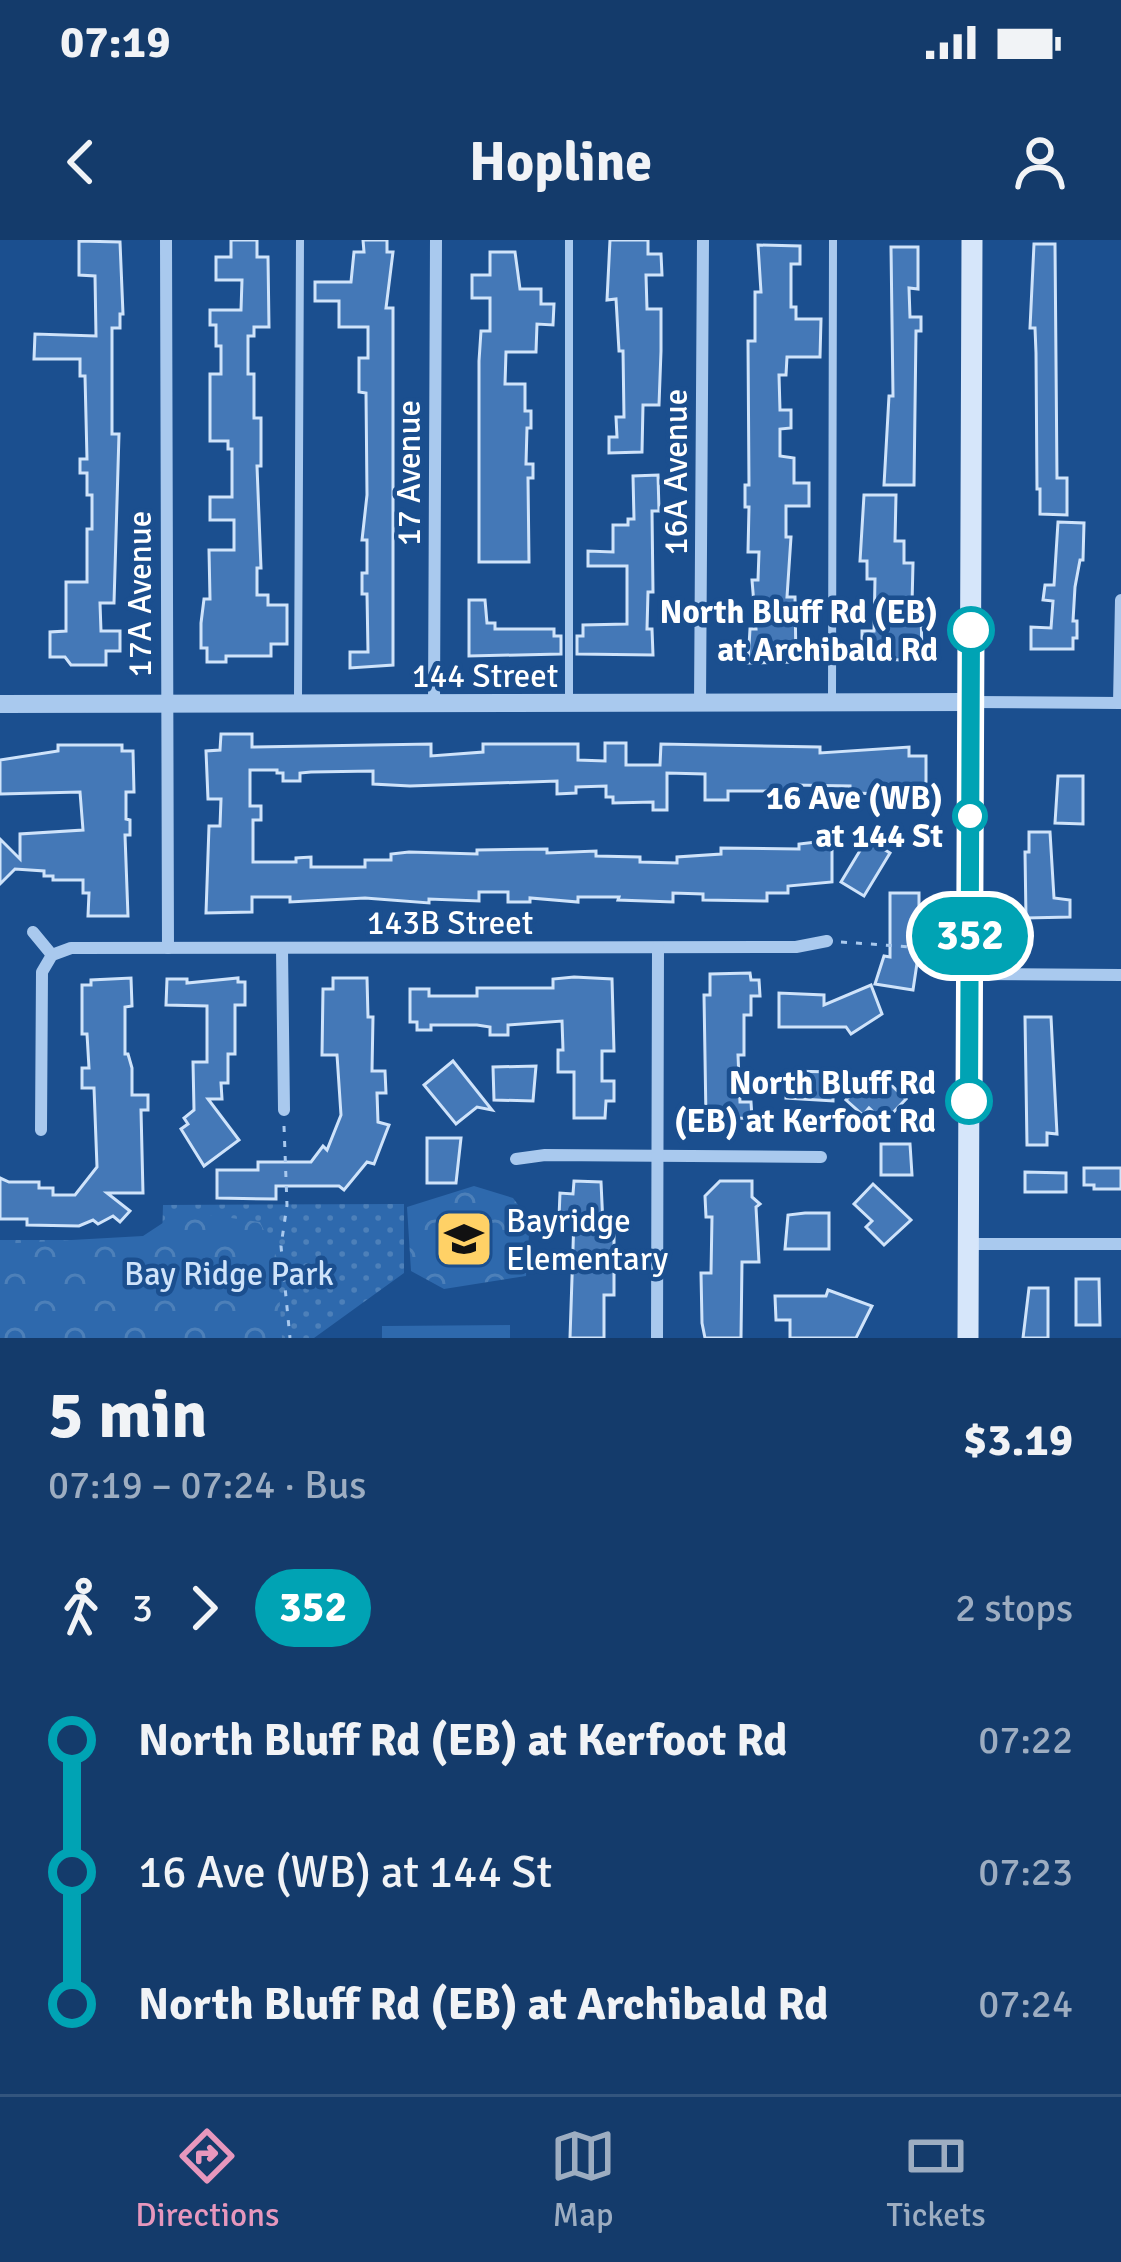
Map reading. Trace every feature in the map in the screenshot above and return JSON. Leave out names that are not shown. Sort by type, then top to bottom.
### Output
[{"type":"main road","points":[[968,1338],[972,240]]},
{"type":"street","name":"17A Avenue","points":[[166,240],[168,948]]},
{"type":"street","name":"17 Avenue","points":[[434,705],[436,240]]},
{"type":"street","name":"16A Avenue","points":[[700,704],[703,240]]},
{"type":"street","points":[[970,702],[1120,703],[1121,600]]},
{"type":"street","name":"144 Street","points":[[0,704],[970,702]]},
{"type":"street","points":[[33,932],[52,955],[42,971],[41,1130]]},
{"type":"street","name":"143B Street","points":[[52,955],[71,949],[796,947],[827,941]]},
{"type":"street","points":[[657,1338],[658,948]]},
{"type":"street","points":[[282,950],[284,1110]]},
{"type":"street","points":[[970,974],[1121,975]]},
{"type":"street","points":[[516,1159],[821,1157]]},
{"type":"street","points":[[969,1244],[1121,1244]]},
{"type":"lane","points":[[298,705],[300,240]]},
{"type":"lane","points":[[568,240],[569,706]]},
{"type":"lane","points":[[832,240],[832,704]]},
{"type":"path","points":[[827,941],[940,949]]},
{"type":"path","points":[[284,1110],[287,1204],[281,1246],[290,1338]]},
{"type":"green space","points":[[474,1186],[513,1198],[530,1221],[526,1276],[444,1289],[411,1271],[407,1207]]},
{"type":"green space","name":"Bay Ridge Park","points":[[404,1204],[404,1273],[314,1338],[0,1338],[0,1240],[162,1240],[163,1205]]},
{"type":"green space","name":"Bay Ridge Park","points":[[181,1211],[260,1222],[277,1258],[282,1338],[0,1338],[0,1244],[143,1236]]},
{"type":"green space","points":[[510,1325],[510,1338],[382,1338],[382,1326]]},
{"type":"building","points":[[231,240],[257,240],[257,257],[268,257],[269,327],[254,327],[254,336],[248,336],[254,418],[261,418],[257,595],[268,595],[268,605],[287,605],[287,644],[271,644],[271,656],[226,656],[226,662],[207,662],[207,648],[201,648],[201,623],[204,599],[210,599],[209,550],[234,550],[234,520],[210,520],[210,497],[232,497],[232,449],[228,441],[210,441],[210,374],[221,374],[221,346],[216,346],[210,310],[241,310],[242,280],[216,280],[216,257],[231,257]]},
{"type":"building","points":[[363,240],[387,240],[387,252],[393,252],[386,308],[393,308],[393,665],[350,668],[350,652],[368,652],[367,594],[362,594],[362,573],[367,573],[367,540],[362,540],[367,495],[366,393],[359,392],[359,358],[368,358],[368,327],[339,327],[339,301],[315,301],[315,282],[351,282],[354,252],[364,252]]},
{"type":"building","points":[[610,240],[648,240],[648,254],[661,254],[662,275],[646,275],[647,309],[661,309],[661,351],[659,405],[643,405],[642,452],[609,453],[609,437],[617,437],[616,417],[624,417],[616,299],[607,300]]},
{"type":"building","points":[[79,241],[120,242],[123,314],[120,328],[112,328],[112,434],[119,434],[114,603],[100,603],[101,631],[120,631],[120,651],[106,651],[106,665],[71,665],[65,657],[50,657],[50,632],[66,631],[66,582],[87,582],[92,495],[87,495],[87,473],[80,473],[80,459],[87,459],[85,376],[80,376],[80,359],[34,359],[35,334],[96,336],[95,276],[79,275]]},
{"type":"building","points":[[1034,244],[1055,244],[1057,478],[1067,478],[1067,515],[1040,514],[1035,328],[1030,328]]},
{"type":"building","points":[[758,245],[800,246],[800,264],[791,264],[791,307],[796,307],[796,319],[821,319],[820,357],[787,357],[786,375],[779,375],[780,410],[791,410],[791,428],[780,429],[780,456],[794,458],[794,483],[809,483],[809,506],[786,506],[786,537],[791,537],[787,597],[795,597],[796,662],[748,663],[750,629],[756,629],[752,580],[758,580],[759,552],[748,552],[749,507],[745,507],[745,485],[749,485],[748,341],[755,341],[755,292],[761,292]]},
{"type":"building","points":[[891,247],[918,247],[918,289],[909,288],[910,317],[921,317],[921,331],[916,331],[914,485],[884,485],[889,396],[893,396]]},
{"type":"building","points":[[490,252],[515,252],[520,289],[541,289],[541,304],[554,304],[553,325],[537,324],[536,352],[506,352],[505,384],[525,384],[525,411],[531,411],[526,464],[533,464],[533,478],[528,478],[529,562],[479,562],[479,361],[481,331],[490,331],[490,298],[472,298],[472,275],[490,275]]},
{"type":"building","points":[[658,475],[659,511],[652,511],[653,592],[648,592],[647,629],[652,629],[653,655],[577,654],[577,636],[583,636],[583,625],[627,624],[627,566],[588,566],[588,551],[613,552],[613,525],[628,525],[628,519],[634,519],[633,476]]},
{"type":"building","points":[[864,495],[896,495],[895,541],[904,541],[904,563],[913,563],[912,605],[921,605],[922,661],[862,653],[862,631],[874,631],[875,579],[867,579],[867,561],[860,561]]},
{"type":"building","points":[[1058,522],[1084,523],[1083,560],[1075,587],[1077,638],[1073,638],[1073,649],[1031,649],[1031,627],[1051,628],[1053,601],[1043,600],[1045,585],[1054,585]]},
{"type":"building","points":[[469,600],[485,600],[487,623],[495,623],[495,629],[554,629],[554,636],[561,636],[561,654],[469,656]]},
{"type":"building","points":[[221,734],[252,734],[252,747],[431,744],[431,756],[483,752],[483,744],[578,744],[578,760],[605,761],[605,743],[626,743],[626,765],[660,765],[661,744],[820,747],[820,753],[909,747],[909,756],[926,756],[926,795],[850,793],[850,786],[793,785],[791,797],[767,797],[767,791],[728,791],[728,800],[705,800],[705,774],[667,773],[667,810],[653,810],[653,802],[613,803],[613,797],[606,797],[606,786],[576,787],[576,793],[557,794],[557,781],[410,786],[373,784],[373,771],[300,773],[300,781],[283,781],[283,773],[277,770],[250,770],[250,806],[261,806],[261,820],[253,820],[253,862],[296,862],[296,858],[311,857],[311,867],[365,867],[365,860],[391,860],[391,854],[409,852],[547,849],[547,853],[596,851],[596,856],[677,863],[677,857],[721,854],[721,848],[799,849],[799,844],[816,842],[832,845],[832,882],[788,886],[788,893],[767,893],[767,901],[703,900],[703,894],[673,893],[673,902],[578,897],[578,902],[530,898],[530,902],[508,902],[508,892],[479,892],[479,901],[429,899],[429,903],[365,898],[290,902],[290,897],[252,897],[252,912],[206,913],[209,826],[220,826],[221,799],[208,799],[206,751],[220,750]]},
{"type":"building","points":[[58,745],[122,745],[122,751],[133,751],[134,792],[126,792],[128,916],[88,916],[89,893],[83,893],[83,880],[53,880],[44,871],[15,869],[0,884],[0,839],[20,859],[20,834],[83,830],[80,792],[0,794],[0,760],[58,751]]},
{"type":"building","points":[[1058,776],[1083,776],[1083,824],[1055,823]]},
{"type":"building","points":[[1029,832],[1050,832],[1054,898],[1070,900],[1070,917],[1026,918]]},
{"type":"building","points":[[867,839],[890,853],[864,896],[841,882]]},
{"type":"building","points":[[890,893],[919,893],[913,990],[875,984],[884,956],[890,957]]},
{"type":"building","points":[[750,973],[751,980],[759,980],[760,996],[751,996],[751,1015],[744,1015],[744,1055],[738,1055],[740,1102],[751,1102],[752,1118],[706,1119],[704,995],[710,995],[710,974]]},
{"type":"building","points":[[131,978],[132,1006],[125,1007],[125,1054],[132,1068],[132,1095],[148,1095],[148,1110],[141,1110],[143,1193],[107,1193],[130,1211],[120,1222],[113,1216],[79,1226],[0,1219],[0,1178],[39,1182],[39,1188],[53,1188],[53,1195],[75,1195],[97,1167],[94,1088],[82,1088],[82,1068],[89,1068],[87,1034],[82,1034],[82,985],[91,985],[91,980]]},
{"type":"building","points":[[238,978],[245,982],[245,1005],[235,1005],[235,1054],[228,1054],[228,1083],[221,1083],[222,1099],[208,1099],[239,1140],[204,1166],[181,1129],[188,1124],[184,1118],[194,1110],[193,1062],[207,1062],[207,1006],[166,1005],[167,979],[187,979],[187,983]]},
{"type":"building","points":[[333,978],[367,978],[368,1017],[373,1017],[372,1071],[385,1071],[386,1093],[377,1093],[378,1122],[389,1125],[374,1164],[367,1162],[344,1190],[339,1186],[276,1186],[276,1199],[217,1198],[217,1170],[258,1170],[258,1162],[311,1162],[323,1146],[327,1150],[341,1115],[337,1055],[322,1055],[323,989],[333,989]]},
{"type":"building","points":[[553,979],[612,979],[614,1051],[602,1051],[602,1081],[614,1081],[614,1101],[606,1101],[605,1118],[574,1118],[574,1072],[558,1072],[562,1021],[508,1025],[508,1035],[490,1035],[490,1027],[477,1025],[431,1025],[431,1030],[417,1030],[417,1022],[410,1022],[410,989],[429,989],[429,996],[477,996],[477,988],[553,988]]},
{"type":"building","points":[[871,985],[882,1014],[851,1034],[846,1027],[779,1027],[779,993],[824,995],[824,1005]]},
{"type":"building","points":[[1025,1017],[1051,1017],[1057,1134],[1047,1133],[1047,1145],[1027,1145]]},
{"type":"building","points":[[453,1061],[492,1110],[477,1107],[456,1124],[424,1085]]},
{"type":"building","points":[[536,1066],[533,1101],[494,1100],[493,1067]]},
{"type":"building","points":[[874,1069],[906,1099],[884,1122],[869,1108],[863,1115],[846,1100]]},
{"type":"building","points":[[787,1071],[833,1072],[833,1101],[786,1098]]},
{"type":"building","points":[[427,1138],[461,1138],[456,1183],[427,1183]]},
{"type":"building","points":[[881,1144],[910,1144],[912,1175],[881,1175]]},
{"type":"building","points":[[1084,1168],[1121,1168],[1121,1189],[1084,1185]]},
{"type":"building","points":[[1025,1172],[1066,1173],[1066,1192],[1025,1192]]},
{"type":"building","points":[[574,1181],[601,1182],[603,1225],[614,1225],[614,1295],[604,1295],[604,1338],[570,1338],[574,1218],[559,1217],[560,1193],[573,1194]]},
{"type":"building","points":[[720,1181],[752,1181],[752,1197],[760,1204],[756,1207],[759,1262],[742,1262],[741,1338],[705,1338],[702,1323],[701,1273],[711,1273],[712,1217],[706,1217],[705,1196]]},
{"type":"building","points":[[873,1184],[911,1220],[884,1245],[866,1227],[872,1221],[854,1204]]},
{"type":"building","points":[[829,1213],[829,1249],[785,1249],[788,1215]]},
{"type":"building","points":[[1076,1279],[1099,1279],[1100,1325],[1076,1325]]},
{"type":"building","points":[[1029,1288],[1048,1288],[1048,1338],[1023,1338]]},
{"type":"building","points":[[828,1290],[872,1306],[856,1338],[790,1338],[790,1320],[776,1320],[775,1296],[826,1296]]},
{"type":"bus line","name":"352","points":[[969,1101],[971,630]]},
{"type":"place","name":"North Bluff Rd (EB) at Archibald Rd","points":[[971,630]]},
{"type":"place","name":"16 Ave (WB) at 144 St","points":[[970,816]]},
{"type":"place","name":"North Bluff Rd (EB) at Kerfoot Rd","points":[[969,1101]]},
{"type":"place","name":"Bayridge Elementary","points":[[464,1239]]}]
